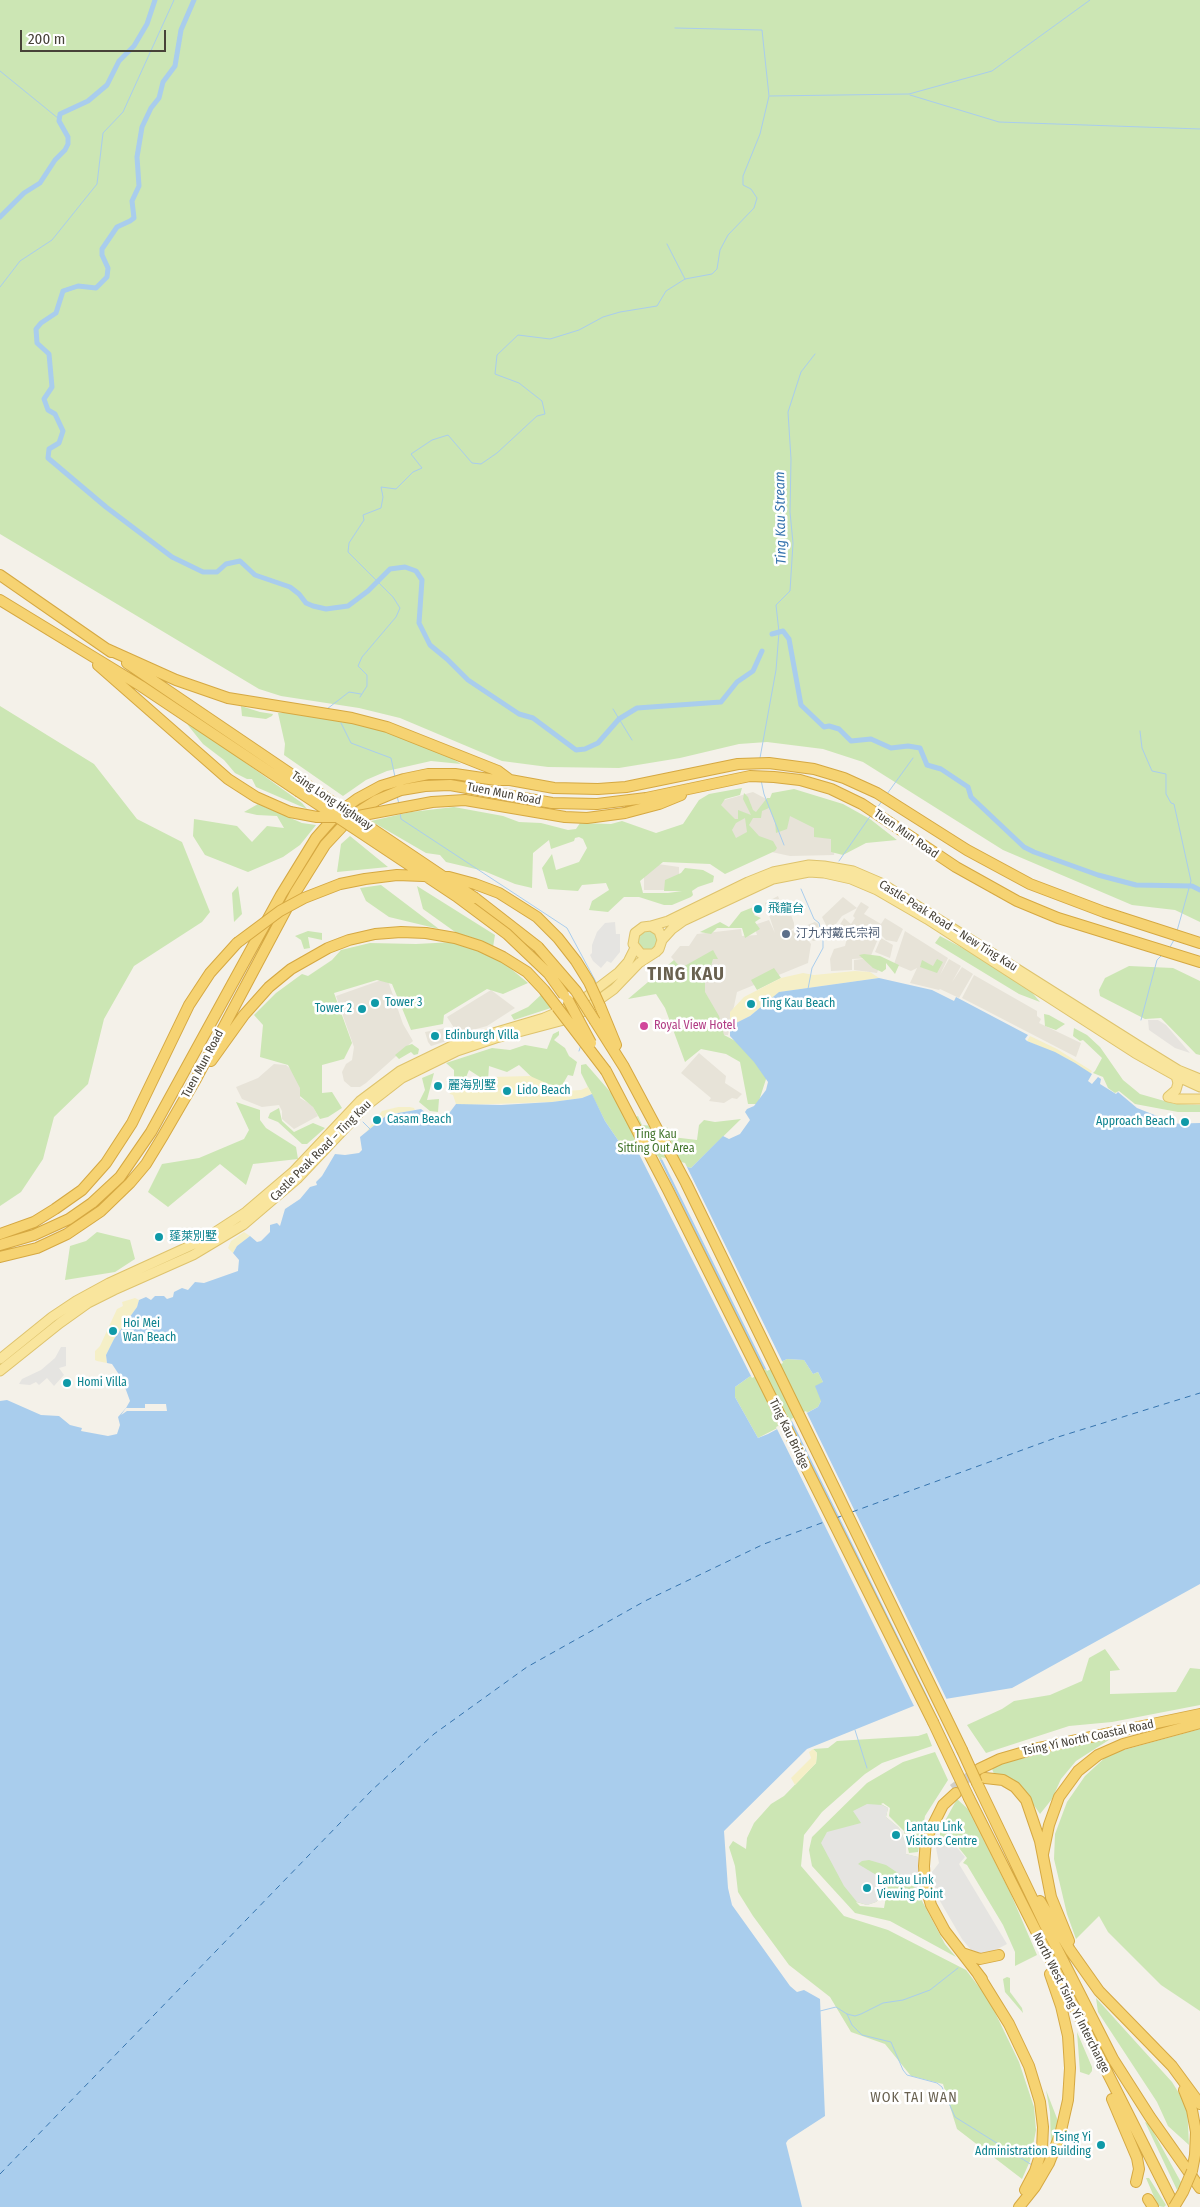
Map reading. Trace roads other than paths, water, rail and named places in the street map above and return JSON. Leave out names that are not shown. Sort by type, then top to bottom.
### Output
[{"type":"highway","name":"Tsing Long Highway","points":[[0,575],[107,648],[456,896],[521,946],[549,974],[564,995],[606,1071]]},
{"type":"highway","name":"Tsing Long Highway","points":[[0,600],[141,686],[461,887],[526,936],[556,965],[576,991],[624,1067]]},
{"type":"highway","points":[[75,645],[228,779],[256,797],[290,812],[317,817],[353,817],[432,802],[465,800],[565,817],[587,818],[625,813],[674,795]]},
{"type":"highway","points":[[107,648],[176,680],[228,698],[352,718],[387,727],[498,771],[510,780]]},
{"type":"highway","name":"Tuen Mun Road","points":[[0,1245],[34,1235],[69,1219],[92,1202],[128,1166],[178,1086],[302,860],[316,838],[338,813],[357,799],[381,786],[404,778],[428,774],[455,774],[576,790],[606,789],[635,785],[738,764],[785,764],[827,772],[877,793],[967,850],[1030,884],[1096,909],[1200,943]]},
{"type":"highway","name":"Tuen Mun Road","points":[[0,1257],[30,1250],[55,1240],[88,1221],[113,1201],[146,1164],[196,1079],[295,893],[326,846],[347,820],[378,800],[398,791],[444,785],[474,788],[543,802],[576,804],[629,801],[674,795],[737,778],[761,776],[800,780],[832,789],[876,812],[956,867],[1017,900],[1058,918],[1200,962]]},
{"type":"highway","points":[[0,1234],[34,1222],[55,1209],[82,1190],[106,1163],[132,1123],[189,1004],[210,973],[237,943],[265,921],[292,904],[328,888],[353,881],[407,874],[439,876],[475,884],[499,893],[524,907],[544,923],[564,945],[589,982],[624,1067]]},
{"type":"highway","points":[[196,1079],[269,987],[291,969],[318,952],[349,940],[388,933],[426,933],[467,942],[497,954],[527,972],[544,990],[606,1071]]},
{"type":"highway","name":"Ting Kau Bridge","points":[[624,1067],[692,1196],[940,1704],[981,1792]]},
{"type":"highway","name":"Ting Kau Bridge","points":[[606,1071],[674,1203],[969,1798]]},
{"type":"highway","name":"Tsing Yi North Coastal Road","points":[[979,1769],[1000,1759],[1038,1748],[1200,1714]]},
{"type":"highway","name":"Tsing Yi North Coastal Road","points":[[1043,1854],[1049,1825],[1059,1797],[1078,1771],[1092,1760],[1128,1742],[1200,1723]]},
{"type":"highway","points":[[985,1778],[1003,1780],[1021,1793],[1032,1814],[1052,1898],[1077,1960]]},
{"type":"highway","points":[[954,1791],[937,1813],[926,1839],[924,1875],[931,1905],[945,1931],[990,1987]]},
{"type":"highway","name":"North West Tsing Yi Interchange","points":[[981,1792],[1044,1925],[1114,2059],[1147,2112],[1200,2188]]},
{"type":"highway","name":"North West Tsing Yi Interchange","points":[[969,1798],[1174,2207]]},
{"type":"highway","points":[[1009,1849],[1057,1931],[1100,1991],[1178,2075],[1200,2104]]},
{"type":"highway","points":[[1019,2207],[1039,2181],[1056,2147],[1065,2115],[1070,2077],[1068,2042],[1062,2006],[1030,1921]]},
{"type":"highway","points":[[960,1952],[969,1957],[980,1959],[999,1955]]},
{"type":"highway","points":[[978,1974],[1009,2024],[1030,2070],[1041,2108],[1042,2144],[1033,2176],[1014,2207]]},
{"type":"highway","points":[[1101,2062],[1110,2092],[1137,2158],[1139,2169],[1136,2182]]},
{"type":"highway","points":[[1174,2207],[1185,2188],[1194,2160],[1196,2139],[1194,2117],[1178,2075]]},
{"type":"main road","name":"Castle Peak Road – New Ting Kau","points":[[651,926],[668,921],[748,882],[773,872],[809,866],[824,866],[853,871],[898,893],[1139,1046],[1178,1070],[1200,1079]]},
{"type":"main road","name":"Castle Peak Road – New Ting Kau","points":[[662,940],[683,921],[773,879],[809,872],[837,875],[878,890],[927,919],[1135,1053],[1200,1087]]},
{"type":"main road","name":"Castle Peak Road – Ting Kau","points":[[611,985],[628,962],[635,948],[632,940],[635,933],[643,926],[651,926]]},
{"type":"main road","points":[[651,926],[658,931],[662,940]]},
{"type":"main road","name":"Castle Peak Road – Ting Kau","points":[[0,1371],[56,1320],[102,1296],[190,1257],[251,1219],[298,1178],[366,1106],[402,1078],[457,1051],[496,1038],[564,1020],[659,949],[662,940]]},
{"type":"main road","points":[[635,948],[641,954],[652,954]]},
{"type":"main road","name":"Castle Peak Road – Ting Kau","points":[[0,1359],[105,1285],[203,1240],[253,1207],[293,1172],[360,1101],[400,1071],[456,1044],[580,1008]]},
{"type":"main road","points":[[1176,1076],[1178,1083],[1176,1090],[1168,1097],[1200,1099]]},
{"type":"water","points":[[879,978],[932,990],[954,1001],[956,997],[1028,1035],[1025,1039],[1027,1041],[1055,1052],[1075,1063],[1092,1074],[1088,1081],[1092,1084],[1098,1077],[1101,1079],[1100,1084],[1116,1094],[1118,1092],[1137,1108],[1162,1118],[1159,1122],[1163,1124],[1200,1123],[1200,1584],[1012,1688],[921,1703],[807,1749],[724,1831],[728,1888],[732,1905],[790,1986],[797,1992],[804,1990],[820,1999],[825,2116],[786,2143],[802,2207],[0,2207],[0,1401],[7,1400],[41,1415],[59,1416],[70,1425],[82,1428],[81,1431],[108,1436],[117,1434],[120,1425],[118,1417],[130,1401],[122,1379],[112,1364],[107,1363],[106,1355],[114,1339],[137,1307],[139,1300],[146,1297],[151,1300],[155,1296],[164,1296],[167,1299],[173,1297],[174,1292],[182,1288],[188,1290],[195,1282],[204,1283],[238,1271],[239,1260],[233,1253],[237,1246],[250,1236],[257,1242],[261,1241],[270,1232],[270,1225],[277,1223],[280,1226],[285,1209],[300,1199],[310,1187],[317,1185],[316,1182],[322,1176],[335,1154],[359,1153],[362,1150],[360,1137],[387,1115],[421,1109],[432,1118],[450,1112],[456,1104],[501,1105],[552,1102],[582,1098],[592,1094],[605,1121],[624,1149],[691,1168],[723,1136],[729,1139],[740,1134],[750,1120],[745,1112],[754,1106],[766,1090],[768,1082],[754,1062],[730,1036],[730,1026],[750,1016],[779,992]],"holes":[[[787,1359],[804,1360],[813,1374],[818,1372],[823,1382],[815,1386],[821,1401],[818,1407],[758,1438],[735,1397],[735,1387],[749,1377]]]},
{"type":"waterway","points":[[0,217],[24,193],[40,183],[55,160],[65,150],[68,144],[68,137],[59,121],[60,114],[88,101],[107,85],[119,61],[134,46],[147,24],[155,0]]},
{"type":"waterway","points":[[0,287],[20,261],[52,240],[97,184],[103,133],[123,112],[174,0]]},
{"type":"waterway","points":[[194,0],[181,30],[175,66],[163,82],[159,98],[151,108],[142,127],[137,157],[139,186],[132,201],[134,218],[117,227],[102,249],[102,255],[108,268],[107,277],[96,288],[78,286],[63,291],[56,313],[41,323],[36,329],[37,343],[49,354],[52,387],[44,399],[48,410],[55,414],[63,431],[59,443],[49,449],[48,458],[106,507],[172,557],[203,572],[217,572],[226,564],[240,561],[255,575],[290,587],[306,603],[313,606],[326,609],[348,606],[368,591],[390,569],[405,567],[416,571],[422,580],[419,623],[430,645],[468,680],[519,714],[533,718],[576,750],[585,749],[598,743],[619,719],[637,708],[721,702],[737,682],[753,671],[762,651]]},
{"type":"waterway","points":[[770,96],[909,94],[992,71],[1090,0]]},
{"type":"waterway","points":[[360,697],[367,686],[367,675],[358,666],[362,657],[396,617],[400,608],[393,597],[348,552],[349,543],[364,520],[363,515],[381,508],[383,497],[381,487],[396,489],[413,472],[422,468],[411,454],[432,440],[448,435],[472,463],[481,464],[497,453],[537,416],[545,414],[542,401],[519,383],[495,374],[497,355],[518,335],[550,339],[579,330],[603,317],[620,312],[657,306],[666,291],[685,279],[712,274],[717,269],[720,250],[728,235],[754,208],[757,198],[751,189],[743,185],[743,176],[760,134],[769,96],[762,30],[675,28]]},
{"type":"waterway","points":[[0,71],[59,119]]},
{"type":"waterway","points":[[910,95],[999,122],[1200,129]]},
{"type":"waterway","points":[[667,244],[685,279]]},
{"type":"waterway","name":"Ting Kau Stream","points":[[760,758],[776,670],[779,632],[776,605],[790,591],[793,543],[790,512],[791,459],[788,412],[801,372],[815,354]]},
{"type":"waterway","points":[[772,634],[783,631],[789,639],[801,705],[824,727],[829,726],[839,729],[851,741],[871,739],[891,748],[908,746],[920,748],[927,765],[941,769],[968,787],[971,797],[1024,847],[1098,875],[1136,885],[1192,886],[1200,890]]},
{"type":"waterway","points":[[327,709],[349,692],[361,694]]},
{"type":"waterway","points":[[613,709],[632,740]]},
{"type":"waterway","points":[[341,723],[351,743],[391,758],[395,777]]},
{"type":"waterway","points":[[1140,731],[1142,748],[1152,771],[1166,774],[1166,794],[1171,803],[1174,804],[1191,881],[1177,931]]},
{"type":"waterway","points":[[887,794],[913,758]]},
{"type":"waterway","points":[[761,780],[764,794],[784,845]]},
{"type":"waterway","points":[[397,796],[399,804]]},
{"type":"waterway","points":[[877,808],[882,801]]},
{"type":"waterway","points":[[400,813],[401,819],[567,928],[596,982],[595,985]]},
{"type":"waterway","points":[[839,861],[871,815]]},
{"type":"waterway","points":[[801,889],[814,919],[819,923],[823,941],[823,948],[812,968],[808,989]]},
{"type":"waterway","points":[[1170,947],[1174,940]]},
{"type":"waterway","points":[[1141,1020],[1157,960],[1162,955]]},
{"type":"waterway","points":[[579,1051],[581,1045]]},
{"type":"waterway","points":[[363,1122],[370,1129]]},
{"type":"waterway","points":[[855,1730],[867,1768]]},
{"type":"waterway","points":[[820,2011],[836,2007],[847,2014],[855,2016],[883,2003],[903,2000],[930,1990],[958,1968]]},
{"type":"waterway","points":[[847,2014],[852,2025],[862,2035],[891,2042],[907,2075],[937,2083],[942,2087],[955,2117],[1032,2165]]},
{"type":"tunnel","points":[[953,1789],[979,1769]]},
{"type":"place","name":"飛龍台","points":[[758,909]]},
{"type":"place","name":"汀九村戴氏宗祠","points":[[786,934]]},
{"type":"place","name":"Tower 3","points":[[375,1003]]},
{"type":"place","name":"Ting Kau Beach","points":[[751,1004]]},
{"type":"place","name":"Tower 2","points":[[362,1009]]},
{"type":"place","name":"Royal View Hotel","points":[[644,1026]]},
{"type":"place","name":"Edinburgh Villa","points":[[435,1036]]},
{"type":"place","name":"麗海別墅","points":[[438,1086]]},
{"type":"place","name":"Lido Beach","points":[[507,1091]]},
{"type":"place","name":"Casam Beach","points":[[377,1120]]},
{"type":"place","name":"Approach Beach","points":[[1185,1122]]},
{"type":"place","name":"蓬萊別墅","points":[[159,1237]]},
{"type":"place","name":"Hoi Mei Wan Beach","points":[[113,1331]]},
{"type":"place","name":"Homi Villa","points":[[67,1383]]},
{"type":"place","name":"Lantau Link Visitors Centre","points":[[896,1835]]},
{"type":"place","name":"Lantau Link Viewing Point","points":[[867,1888]]},
{"type":"place","name":"Tsing Yi Administration Building","points":[[1101,2145]]},
{"type":"district","name":"TING KAU","points":[[686,975]]},
{"type":"district","name":"WOK TAI WAN","points":[[914,2098]]},
{"type":"park label","name":"Ting Kau Sitting Out Area","points":[[656,1142]]}]
